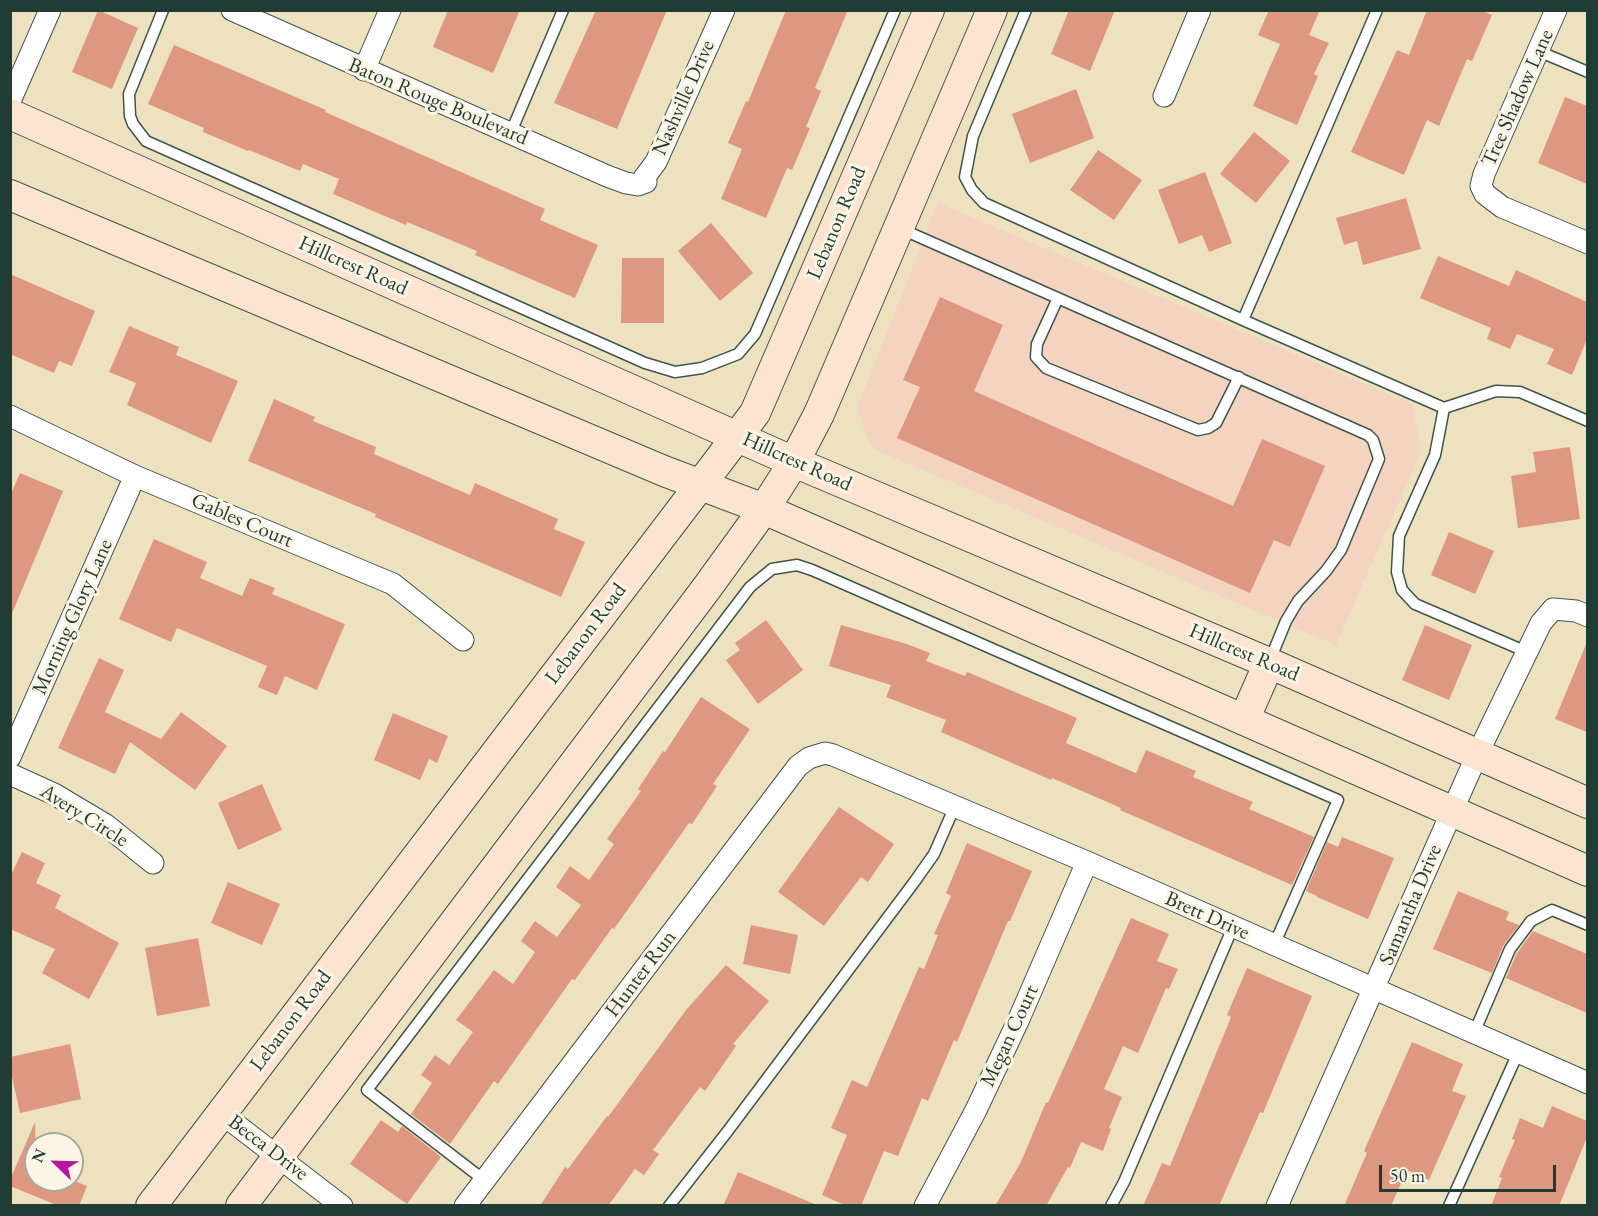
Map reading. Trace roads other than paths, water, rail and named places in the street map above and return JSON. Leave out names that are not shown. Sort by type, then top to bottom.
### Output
[{"type":"main road","name":"Lebanon Road","points":[[152,1206],[755,413],[929,10]]},
{"type":"main road","points":[[241,1206],[764,509],[794,462],[819,414],[992,10]]},
{"type":"main road","name":"Hillcrest Road","points":[[10,114],[794,462],[1269,663],[1587,802]]},
{"type":"main road","points":[[10,195],[699,485],[764,509],[1587,871]]},
{"type":"main road","points":[[1244,720],[1269,663]]},
{"type":"street","points":[[10,101],[50,10]]},
{"type":"street","name":"Baton Rouge Boulevard","points":[[232,10],[364,70],[626,183],[638,185],[646,182]]},
{"type":"street","points":[[364,70],[390,10]]},
{"type":"street","name":"Nashville Drive","points":[[646,182],[644,178],[656,162],[724,10]]},
{"type":"street","points":[[1164,96],[1200,10]]},
{"type":"street","name":"Tree Shadow Lane","points":[[1556,10],[1484,174],[1481,186],[1485,194],[1502,207],[1587,243]]},
{"type":"street","name":"Gables Court","points":[[10,416],[135,476],[393,584],[463,640]]},
{"type":"street","name":"Morning Glory Lane","points":[[10,757],[135,476]]},
{"type":"street","name":"Samantha Drive","points":[[1277,1206],[1477,754],[1541,623],[1552,609],[1576,611],[1587,616]]},
{"type":"street","name":"Brett Drive","points":[[825,753],[1087,862],[1587,1083]]},
{"type":"street","name":"Hunter Run","points":[[465,1206],[798,766],[809,758],[825,753]]},
{"type":"street","name":"Avery Circle","points":[[10,774],[54,794],[106,825],[153,863]]},
{"type":"street","name":"Megan Court","points":[[925,1206],[976,1110],[1014,1031],[1087,862]]},
{"type":"street","name":"Becca Drive","points":[[221,1113],[342,1206]]},
{"type":"lane","points":[[163,10],[129,94],[130,116],[146,141],[634,359],[675,372],[702,369],[738,354],[755,334],[896,10]]},
{"type":"lane","points":[[511,132],[563,10]]},
{"type":"lane","points":[[1026,10],[973,136],[965,177],[972,190],[984,203],[1444,408],[1496,390],[1520,392],[1587,421]]},
{"type":"lane","points":[[1243,320],[1377,10]]},
{"type":"lane","points":[[1538,51],[1587,72]]},
{"type":"lane","points":[[899,228],[1363,431],[1373,440],[1380,459],[1341,550],[1326,571],[1298,601],[1286,621],[1269,663]]},
{"type":"lane","points":[[1058,298],[1037,344],[1036,357],[1046,368],[1198,430],[1216,423],[1239,377]]},
{"type":"lane","points":[[1444,408],[1435,455],[1400,536],[1397,572],[1402,590],[1415,604],[1527,652]]},
{"type":"lane","points":[[484,1180],[367,1090],[750,587],[772,569],[797,566],[812,570],[1338,800],[1274,945]]},
{"type":"lane","points":[[669,1206],[915,881],[933,854],[955,806]]},
{"type":"lane","points":[[1474,1033],[1510,950],[1531,921],[1552,910],[1587,925]]},
{"type":"lane","points":[[1112,1206],[1233,927]]},
{"type":"lane","points":[[1449,1206],[1518,1053]]}]
